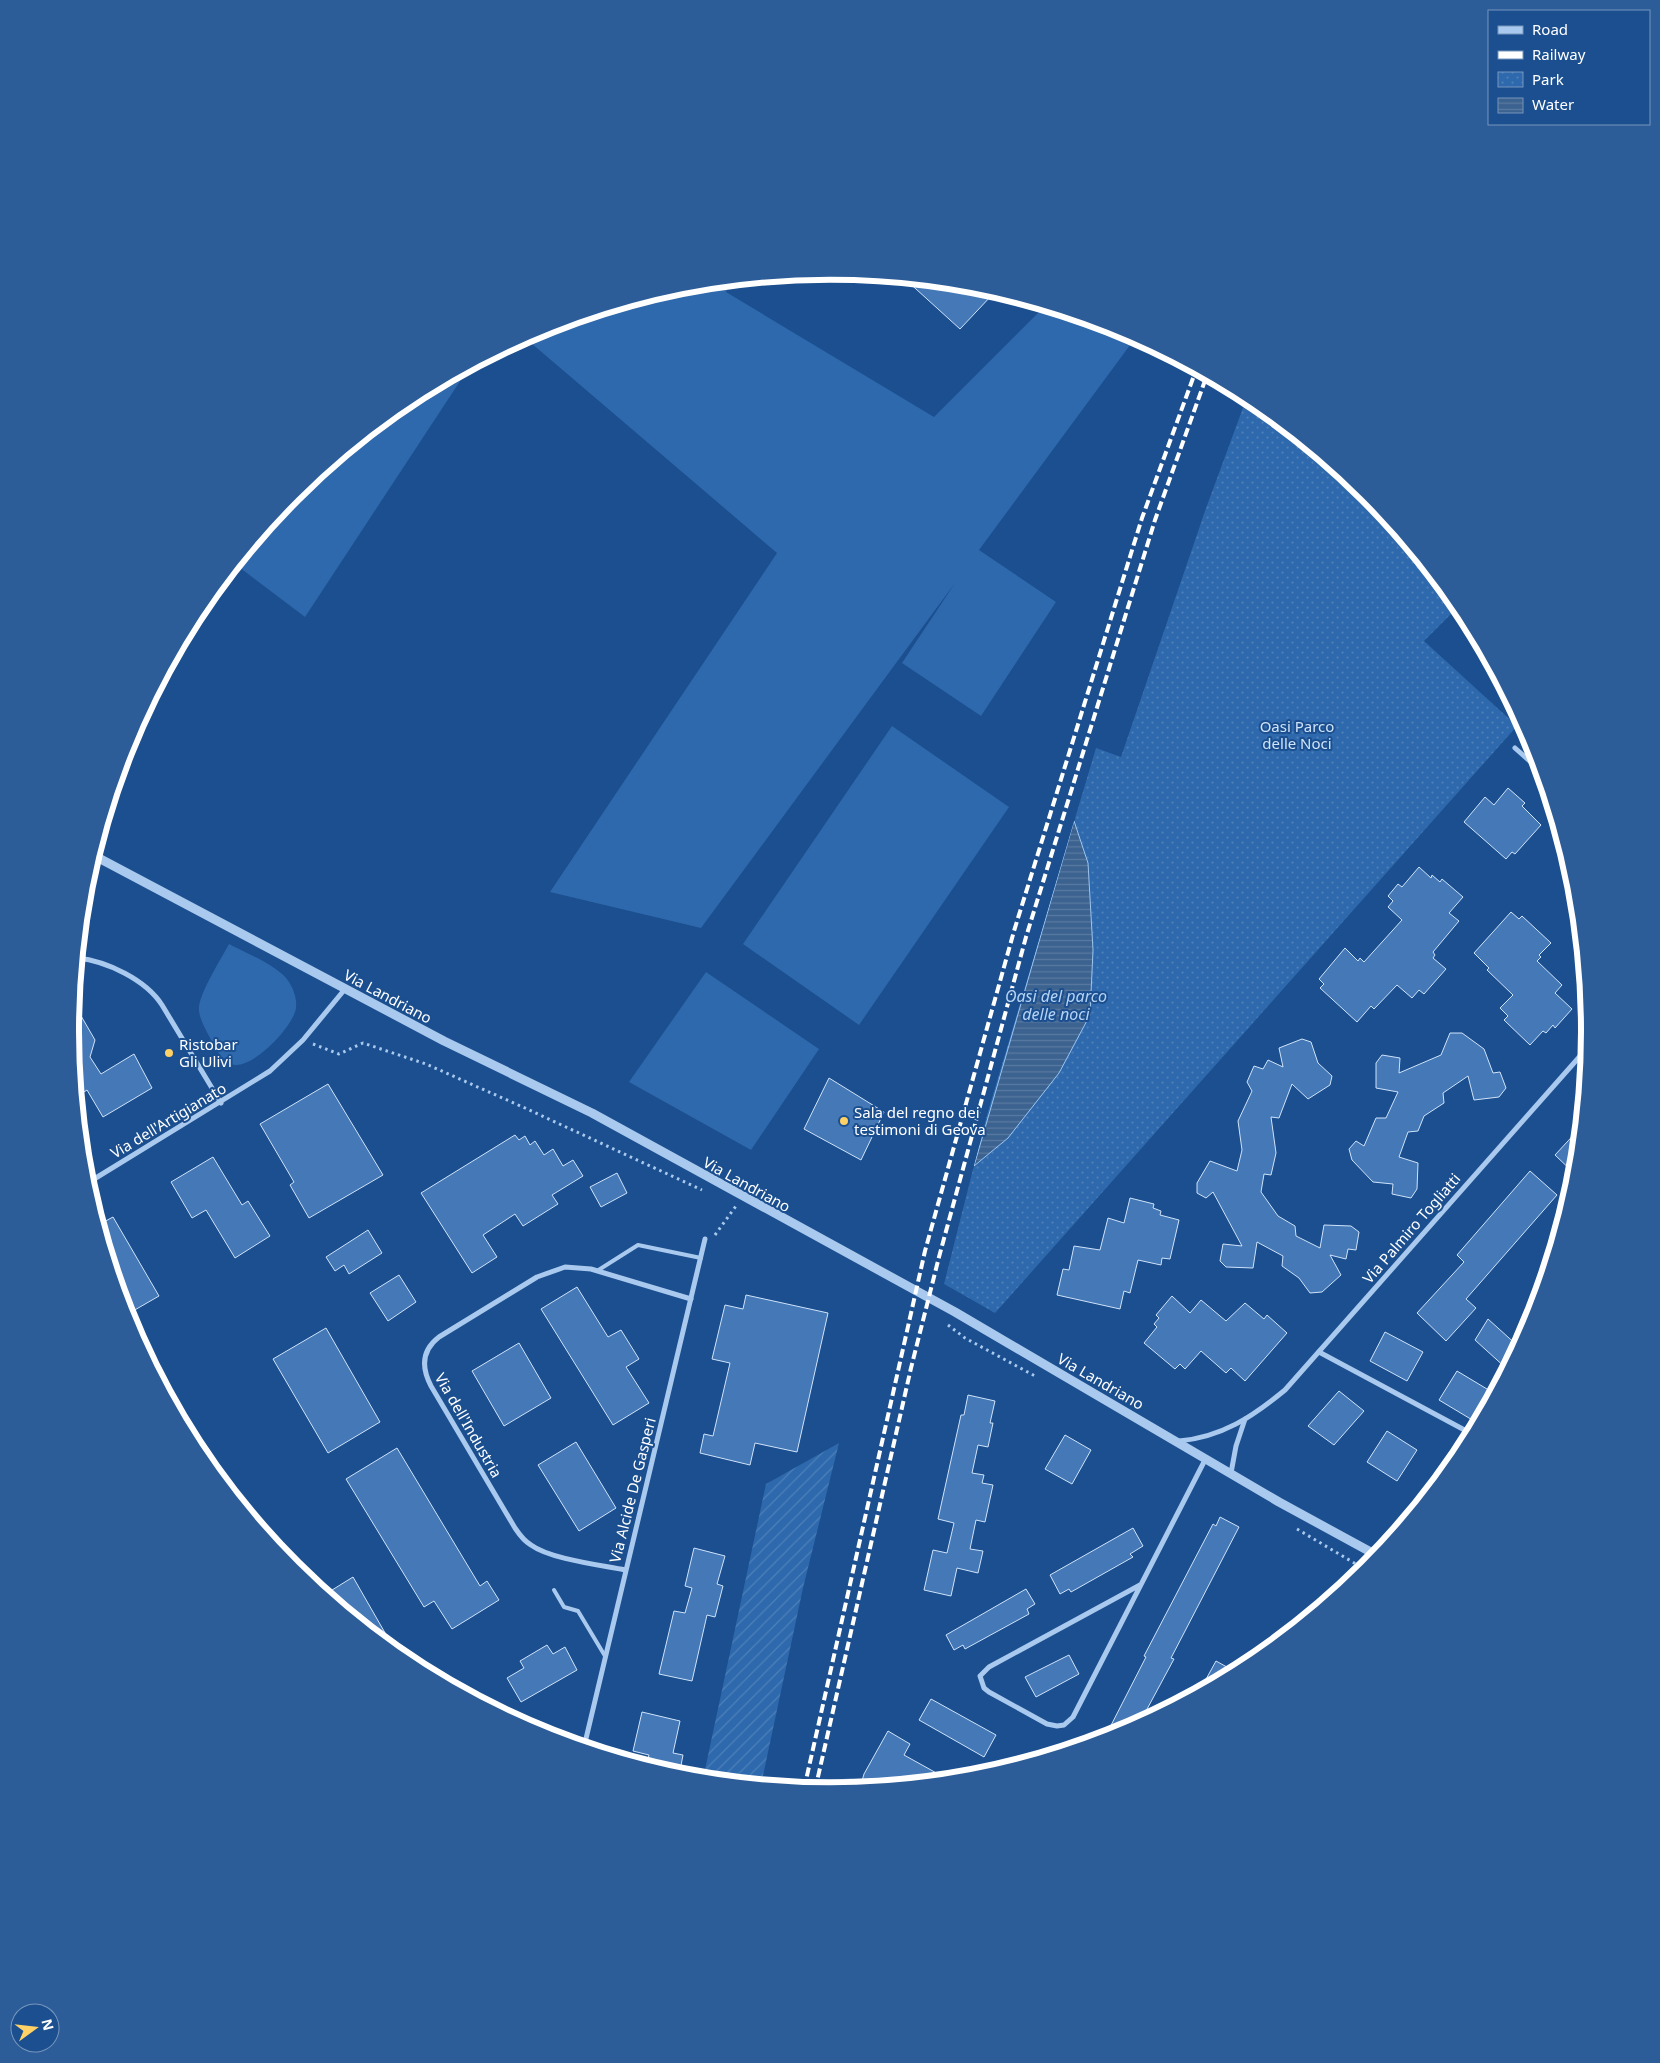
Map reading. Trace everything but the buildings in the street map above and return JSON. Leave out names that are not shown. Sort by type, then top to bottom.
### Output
[{"type":"street","points":[[1515,748],[1531,762]]},
{"type":"street","name":"Via Landriano","points":[[99,858],[444,1041],[592,1113],[954,1312],[1371,1552]]},
{"type":"street","points":[[82,959],[91,960],[126,975],[153,993],[221,1103]]},
{"type":"street","name":"Via dell'Artigianato","points":[[93,1180],[221,1103],[270,1071],[304,1040],[345,989]]},
{"type":"street","name":"Via Palmiro Togliatti","points":[[1178,1441],[1212,1436],[1246,1419],[1285,1390],[1581,1056]]},
{"type":"street","name":"Via Alcide De Gasperi","points":[[585,1742],[705,1239]]},
{"type":"street","name":"Via dell'Industria","points":[[625,1570],[546,1553],[530,1545],[524,1539],[515,1528],[431,1386],[424,1365],[424,1357],[434,1341],[537,1277],[565,1267],[597,1271],[692,1298]]},
{"type":"street","points":[[1319,1352],[1466,1431]]},
{"type":"street","points":[[1231,1473],[1236,1446],[1246,1419]]},
{"type":"street","points":[[1140,1585],[984,1670],[980,1676],[984,1688],[1047,1724],[1057,1726],[1068,1722],[1075,1714],[1206,1458]]},
{"type":"lane","points":[[597,1271],[638,1245],[701,1258]]},
{"type":"lane","points":[[554,1590],[564,1607],[578,1610],[605,1656]]},
{"type":"path","points":[[304,1040],[339,1054],[363,1043],[426,1064],[704,1191]]},
{"type":"path","points":[[705,1239],[717,1234],[738,1204],[729,1200]]},
{"type":"path","points":[[942,1320],[965,1338],[1040,1379]]},
{"type":"path","points":[[1292,1526],[1358,1565]]},
{"type":"green space","points":[[728,288],[726,292],[934,417],[1040,311],[1071,320],[1131,344],[979,550],[1056,602],[981,716],[902,663],[955,583],[701,928],[550,892],[777,553],[531,343],[589,320],[636,306],[683,295]]},
{"type":"green space","points":[[463,376],[305,617],[239,567],[265,536],[299,500],[335,467],[373,435],[413,407]]},
{"type":"green space","name":"Oasi Parco delle Noci","points":[[1244,405],[1287,435],[1325,467],[1361,500],[1395,536],[1453,612],[1424,641],[1516,727],[995,1313],[944,1284],[987,1114],[1096,748],[1121,757],[1205,511]]},
{"type":"green space","points":[[892,726],[1009,807],[859,1025],[743,944]]},
{"type":"green space","points":[[229,944],[262,960],[284,976],[294,991],[296,1001],[293,1016],[280,1036],[260,1055],[239,1065],[231,1064],[224,1060],[204,1026],[199,1010],[204,991]]},
{"type":"green space","points":[[706,972],[819,1049],[751,1150],[629,1082]]},
{"type":"green space","points":[[839,1443],[803,1588],[762,1779],[705,1772],[766,1484]]},
{"type":"water","name":"Oasi del parco delle noci","points":[[1074,821],[1088,863],[1093,950],[1090,1015],[1059,1073],[1008,1138],[974,1166]]},
{"type":"pier","points":[[1073,818],[1075,818],[987,1114],[973,1169],[971,1166],[1039,928]]},
{"type":"railway","points":[[806,1782],[925,1251],[1014,931],[1142,518],[1194,375]]},
{"type":"railway","points":[[817,1782],[911,1368],[939,1257],[1026,937],[1155,520],[1205,380]]},
{"type":"place","name":"Ristobar Gli Ulivi","points":[[169,1053]]},
{"type":"place","name":"Sala del regno dei testimoni di Geova","points":[[844,1121]]}]
